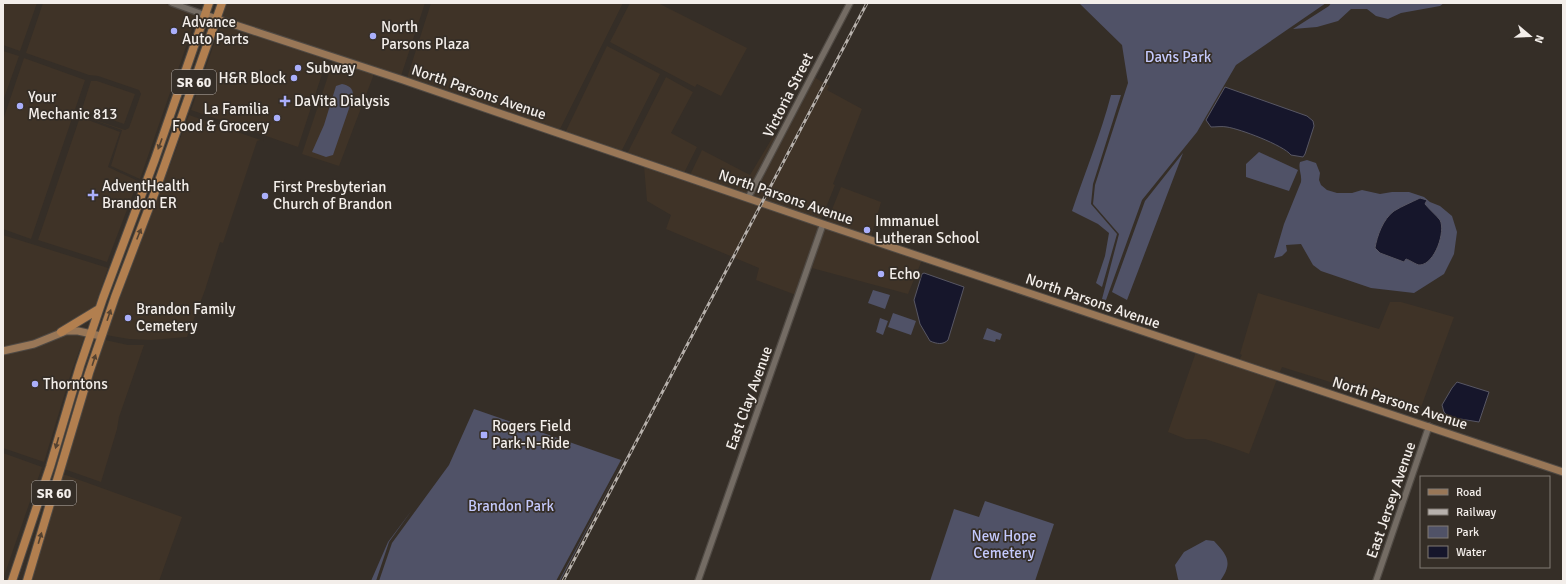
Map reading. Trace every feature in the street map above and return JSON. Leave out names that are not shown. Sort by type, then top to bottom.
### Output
[{"type":"highway","name":"SR 60","points":[[12,581],[50,467],[99,309],[155,159],[209,3]]},
{"type":"highway","name":"SR 60","points":[[27,581],[102,336],[122,277],[158,185],[222,3]]},
{"type":"highway","points":[[61,332],[99,309]]},
{"type":"main road","name":"North Parsons Avenue","points":[[205,15],[403,80],[824,224],[1563,472]]},
{"type":"main road","points":[[3,351],[34,344],[61,332],[75,330],[102,336]]},
{"type":"street","points":[[172,3],[205,15]]},
{"type":"street","name":"Victoria Street","points":[[748,198],[850,3]]},
{"type":"street","name":"East Clay Avenue","points":[[698,581],[824,224]]},
{"type":"street","name":"East Jersey Avenue","points":[[1376,581],[1429,426]]},
{"type":"shaded area","points":[[3,3],[37,3],[20,51],[3,45]]},
{"type":"shaded area","points":[[43,3],[164,3],[197,15],[140,179],[111,166],[122,130],[80,115],[125,130],[129,128],[141,94],[139,90],[98,76],[89,75],[26,53]]},
{"type":"shaded area","points":[[227,3],[425,3],[401,76],[222,18]]},
{"type":"shaded area","points":[[431,3],[623,3],[559,131],[407,78]]},
{"type":"shaded area","points":[[630,3],[658,3],[747,48],[721,96],[697,84],[695,87],[610,42]]},
{"type":"shaded area","points":[[221,24],[327,59],[298,147],[191,110]]},
{"type":"shaded area","points":[[607,46],[660,74],[621,152],[565,133]]},
{"type":"shaded area","points":[[3,51],[19,56],[3,101]]},
{"type":"shaded area","points":[[24,58],[85,80],[31,239],[3,229],[3,120]]},
{"type":"shaded area","points":[[333,61],[374,74],[339,166],[302,154]]},
{"type":"shaded area","points":[[666,77],[693,92],[671,133],[697,147],[684,173],[627,154]]},
{"type":"shaded area","points":[[814,77],[829,86],[827,90],[862,109],[833,184],[835,185],[821,220],[752,197]]},
{"type":"shaded area","points":[[91,81],[97,81],[135,94],[124,124],[82,109]]},
{"type":"shaded area","points":[[189,115],[266,142],[260,140],[257,141],[223,243],[220,242],[205,290],[187,337],[151,340],[129,339],[106,335]]},
{"type":"shaded area","name":"AdventHealth Brandon ER","points":[[80,117],[120,132],[108,167],[138,181],[107,262],[38,240]]},
{"type":"shaded area","points":[[774,135],[777,136],[746,195],[690,175],[702,150],[750,175]]},
{"type":"shaded area","points":[[644,166],[820,225],[796,295],[756,280],[759,268],[666,229],[671,215],[647,201]]},
{"type":"shaded area","points":[[841,187],[881,202],[871,237],[827,222]]},
{"type":"shaded area","points":[[825,227],[922,260],[908,294],[812,268]]},
{"type":"shaded area","points":[[3,235],[108,268],[94,309],[59,330],[33,341],[3,348]]},
{"type":"shaded area","points":[[1258,293],[1379,329],[1390,302],[1401,302],[1454,317],[1420,410],[1282,367],[1279,374],[1232,358],[1239,360],[1242,355],[1240,354]]},
{"type":"shaded area","points":[[67,334],[85,335],[71,373],[44,462],[3,448],[3,354]]},
{"type":"shaded area","points":[[105,340],[128,345],[144,345],[119,417],[117,429],[101,482],[64,469]]},
{"type":"shaded area","points":[[1196,352],[1277,379],[1249,454],[1205,439],[1186,439],[1168,432]]},
{"type":"shaded area","points":[[3,453],[42,467],[3,579]]},
{"type":"shaded area","points":[[63,474],[182,517],[159,581],[30,581]]},
{"type":"green space","name":"Davis Park","points":[[1079,3],[1326,3],[1236,65],[1197,132],[1142,200],[1106,300],[1102,299],[1119,234],[1093,204],[1095,185],[1128,83],[1122,45]]},
{"type":"green space","points":[[1331,3],[1444,3],[1440,6],[1401,13],[1388,19],[1376,16],[1367,9],[1351,9],[1338,21],[1317,27],[1293,29],[1329,6]]},
{"type":"green space","points":[[342,84],[347,85],[350,88],[353,92],[353,97],[333,155],[326,157],[312,152],[324,125],[336,86]]},
{"type":"green space","points":[[1111,95],[1121,95],[1093,184],[1091,204],[1117,234],[1102,287],[1096,283],[1105,256],[1109,233],[1098,224],[1072,211],[1098,139]]},
{"type":"green space","points":[[1259,152],[1298,170],[1289,191],[1246,177],[1246,164]]},
{"type":"green space","points":[[1183,153],[1127,300],[1112,292],[1145,201]]},
{"type":"green space","points":[[1307,160],[1316,163],[1320,173],[1319,180],[1321,185],[1327,190],[1337,193],[1352,193],[1362,190],[1380,194],[1409,192],[1424,197],[1430,202],[1440,206],[1452,216],[1457,232],[1454,254],[1444,274],[1414,293],[1371,288],[1321,271],[1313,265],[1301,244],[1286,245],[1287,251],[1282,256],[1274,258],[1284,224],[1301,182],[1299,167],[1300,162]],"holes":[[[1420,198],[1439,219],[1441,231],[1437,246],[1419,265],[1406,259]]]},
{"type":"green space","points":[[873,290],[890,295],[885,309],[868,303]]},
{"type":"green space","points":[[893,313],[916,321],[911,335],[888,327]]},
{"type":"green space","points":[[880,318],[888,321],[883,335],[876,332]]},
{"type":"green space","points":[[987,328],[1002,334],[1000,340],[996,339],[995,342],[983,339]]},
{"type":"green space","name":"Brandon Park","points":[[474,409],[621,460],[556,581],[379,581],[392,543],[449,465]]},
{"type":"green space","points":[[622,462],[560,581],[559,581]]},
{"type":"green space","name":"New Hope Cemetery","points":[[985,501],[1054,524],[1035,581],[930,581],[954,509],[979,517]]},
{"type":"green space","points":[[412,510],[389,542],[376,581],[371,581],[388,542]]},
{"type":"green space","points":[[1206,540],[1214,541],[1223,551],[1228,564],[1224,575],[1220,581],[1179,581],[1175,565],[1184,552]]},
{"type":"water","points":[[1225,87],[1307,116],[1313,121],[1314,126],[1303,157],[1291,155],[1271,142],[1233,128],[1211,127],[1206,120]]},
{"type":"water","points":[[1420,198],[1427,200],[1425,204],[1440,220],[1442,232],[1435,253],[1425,263],[1420,265],[1406,259],[1404,262],[1380,253],[1375,248],[1377,238],[1387,218],[1394,211]]},
{"type":"water","points":[[924,273],[964,287],[948,340],[946,342],[937,343],[930,341],[920,324],[914,300],[922,274]]},
{"type":"water","points":[[1457,382],[1489,392],[1479,422],[1448,417],[1444,412],[1442,405]]},
{"type":"railway","points":[[563,581],[867,3]]},
{"type":"place","name":"Advance Auto Parts","points":[[174,31]]},
{"type":"place","name":"North Parsons Plaza","points":[[373,36]]},
{"type":"place","name":"Subway","points":[[298,68]]},
{"type":"place","name":"H&R Block","points":[[294,78]]},
{"type":"place","name":"DaVita Dialysis","points":[[285,101]]},
{"type":"place","name":"Your Mechanic 813","points":[[20,106]]},
{"type":"place","name":"La Familia Food & Grocery","points":[[277,118]]},
{"type":"place","name":"AdventHealth Brandon ER","points":[[93,195]]},
{"type":"place","name":"First Presbyterian Church of Brandon","points":[[265,196]]},
{"type":"place","name":"Immanuel Lutheran School","points":[[867,230]]},
{"type":"place","name":"Echo","points":[[881,274]]},
{"type":"place","name":"Brandon Family Cemetery","points":[[128,318]]},
{"type":"place","name":"Thorntons","points":[[35,384]]},
{"type":"place","name":"Rogers Field Park-N-Ride","points":[[484,435]]}]
